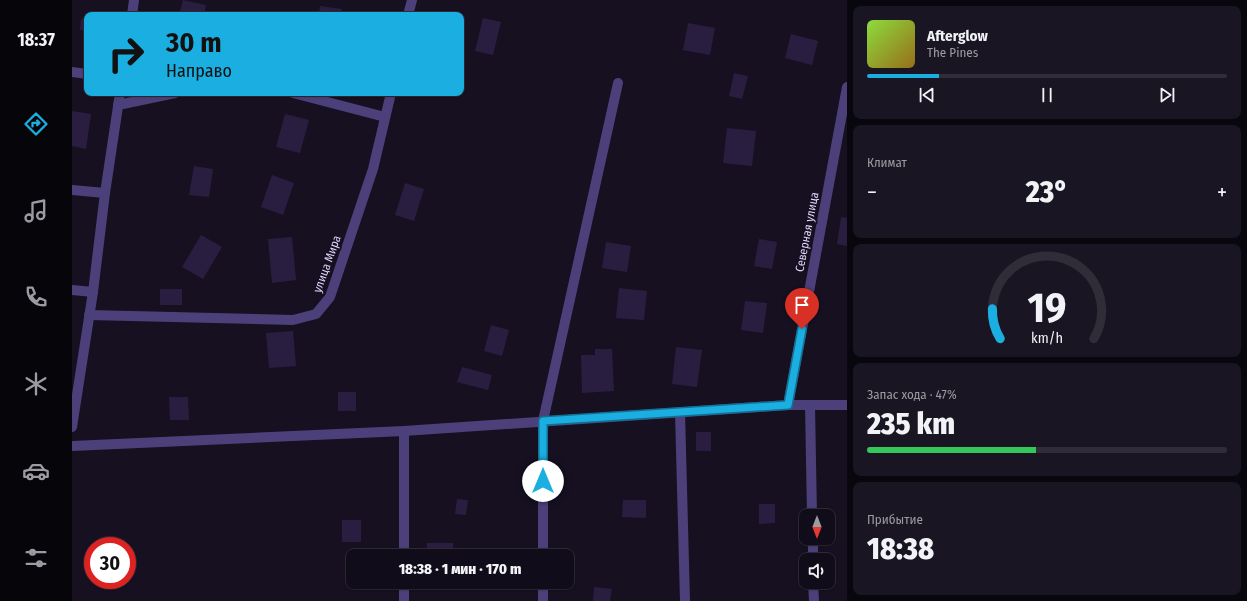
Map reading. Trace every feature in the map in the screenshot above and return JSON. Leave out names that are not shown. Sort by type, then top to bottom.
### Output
[{"type":"street","points":[[132,12],[134,0]]},
{"type":"street","points":[[409,12],[412,0]]},
{"type":"street","points":[[72,72],[84,74]]},
{"type":"street","points":[[543,549],[543,421],[618,82]]},
{"type":"street","name":"Северная улица","points":[[788,405],[847,87]]},
{"type":"street","points":[[72,427],[93,292],[105,193],[120,96]]},
{"type":"street","points":[[118,105],[161,96]]},
{"type":"street","points":[[304,96],[385,117]]},
{"type":"street","name":"улица Мира","points":[[89,314],[293,320],[316,314],[330,297],[373,169],[390,96]]},
{"type":"street","points":[[72,190],[105,193]]},
{"type":"street","points":[[72,290],[93,292]]},
{"type":"street","points":[[72,446],[404,431],[788,405],[847,405]]},
{"type":"street","points":[[810,405],[812,509]]},
{"type":"street","points":[[680,412],[685,601]]},
{"type":"street","points":[[404,431],[404,549]]},
{"type":"street","points":[[404,589],[404,601]]},
{"type":"street","points":[[542,601],[543,589]]},
{"type":"street","points":[[814,589],[814,601]]},
{"type":"building","points":[[183,0],[206,5],[205,12],[180,12]]},
{"type":"building","points":[[320,6],[342,9],[342,12],[319,12]]},
{"type":"building","points":[[483,18],[501,22],[493,55],[475,51]]},
{"type":"building","points":[[81,19],[84,20],[84,31],[80,30]]},
{"type":"building","points":[[688,23],[715,28],[710,55],[683,50]]},
{"type":"building","points":[[791,34],[818,41],[812,65],[785,58]]},
{"type":"building","points":[[734,73],[748,76],[742,99],[729,96]]},
{"type":"building","points":[[72,111],[91,114],[86,149],[72,146]]},
{"type":"building","points":[[285,114],[309,120],[300,153],[276,147]]},
{"type":"building","points":[[727,128],[756,131],[752,166],[723,163]]},
{"type":"building","points":[[194,166],[213,169],[209,197],[189,195]]},
{"type":"building","points":[[272,175],[294,183],[283,215],[261,207]]},
{"type":"building","points":[[405,183],[424,189],[414,221],[395,215]]},
{"type":"building","points":[[841,217],[847,218],[847,246],[837,244]]},
{"type":"building","points":[[201,235],[222,247],[203,279],[182,267]]},
{"type":"building","points":[[292,237],[296,280],[272,283],[268,239]]},
{"type":"building","points":[[759,239],[777,242],[772,269],[754,266]]},
{"type":"building","points":[[606,242],[631,246],[627,272],[602,268]]},
{"type":"building","points":[[619,288],[647,291],[644,320],[616,318]]},
{"type":"building","points":[[160,289],[182,289],[182,305],[160,305]]},
{"type":"building","points":[[745,301],[767,303],[763,333],[741,330]]},
{"type":"building","points":[[491,325],[509,330],[502,356],[484,351]]},
{"type":"building","points":[[293,331],[296,366],[269,368],[266,333]]},
{"type":"building","points":[[676,347],[702,350],[697,387],[672,384]]},
{"type":"building","points":[[595,349],[612,349],[614,391],[582,393],[581,355],[595,355]]},
{"type":"building","points":[[462,367],[492,375],[488,390],[457,382]]},
{"type":"building","points":[[338,392],[356,392],[356,411],[338,411]]},
{"type":"building","points":[[169,397],[188,397],[189,420],[170,420]]},
{"type":"building","points":[[696,432],[711,432],[711,451],[696,451]]},
{"type":"building","points":[[457,499],[468,500],[466,515],[455,514]]},
{"type":"building","points":[[623,500],[646,500],[646,518],[622,517]]},
{"type":"building","points":[[759,504],[775,504],[775,523],[759,524]]},
{"type":"building","points":[[342,520],[361,520],[361,542],[342,542]]},
{"type":"building","points":[[427,543],[453,543],[453,549],[427,549]]},
{"type":"building","points":[[594,587],[612,589],[610,601],[593,601]]},
{"type":"route","points":[[543,481],[543,421],[788,405],[802,329]]}]
